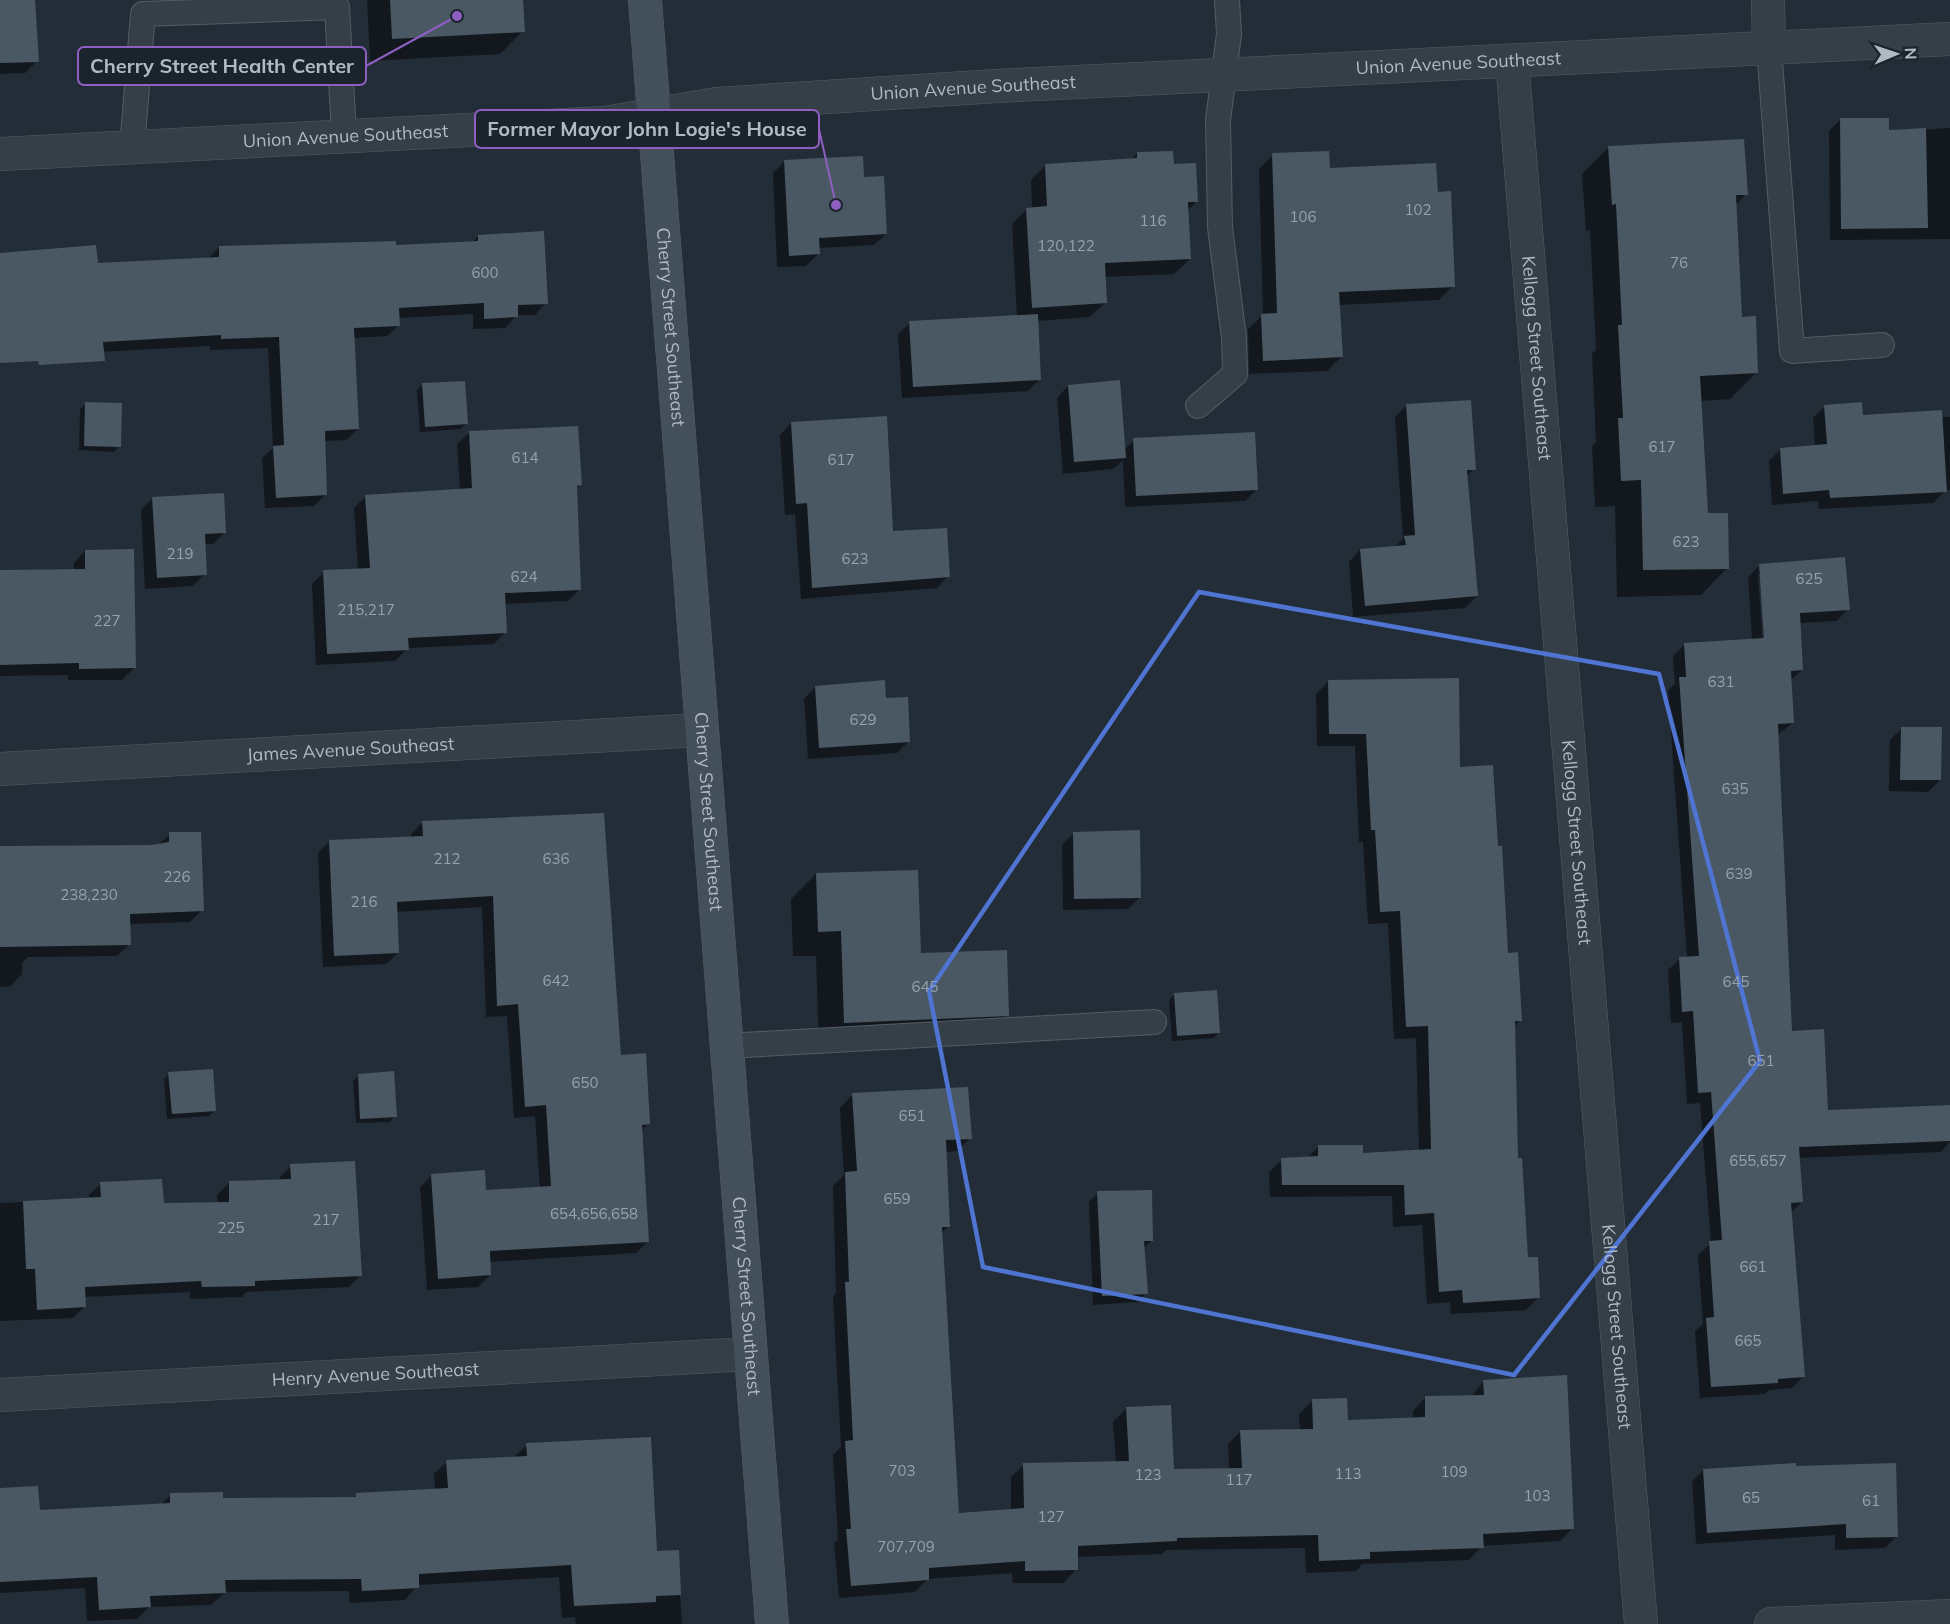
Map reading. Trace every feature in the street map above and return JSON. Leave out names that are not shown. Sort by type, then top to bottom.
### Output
[{"type":"street","name":"Cherry Street Southeast","points":[[645,0],[772,1624]]},
{"type":"street","points":[[1768,0],[1769,48]]},
{"type":"street","name":"Union Avenue Southeast","points":[[0,154],[604,123],[717,104],[1225,75],[1950,39]]},
{"type":"street","name":"Kellogg Street Southeast","points":[[1512,61],[1641,1624]]},
{"type":"street","name":"James Avenue Southeast","points":[[0,769],[701,730]]},
{"type":"street","name":"Henry Avenue Southeast","points":[[0,1395],[750,1354]]},
{"type":"street","points":[[1771,1624],[1950,1616]]},
{"type":"lane","points":[[1198,406],[1235,374],[1234,338],[1220,227],[1218,120],[1229,34],[1227,0]]},
{"type":"lane","points":[[132,147],[143,14],[337,7],[344,135]]},
{"type":"lane","points":[[1769,48],[1792,351],[1882,345]]},
{"type":"lane","points":[[726,1046],[1154,1022]]},
{"type":"highlighted area","points":[[1199,592],[1659,674],[1760,1061],[1514,1375],[983,1267],[929,991]]},
{"type":"building","points":[[0,0],[35,0],[39,62],[0,63]]},
{"type":"building","points":[[390,0],[523,0],[525,32],[392,39]]},
{"type":"building","points":[[1840,118],[1889,118],[1889,130],[1926,128],[1928,228],[1841,229]]},
{"type":"building","points":[[1744,139],[1748,195],[1736,195],[1742,317],[1756,316],[1758,373],[1700,376],[1708,513],[1728,513],[1729,569],[1643,570],[1641,480],[1621,481],[1618,418],[1623,418],[1618,325],[1622,325],[1616,204],[1612,205],[1608,146]]},
{"type":"building","points":[[1173,151],[1174,164],[1196,163],[1198,202],[1188,202],[1191,259],[1105,263],[1107,303],[1032,308],[1026,208],[1047,206],[1045,164],[1137,158],[1137,152]]},
{"type":"building","points":[[1329,151],[1330,168],[1436,163],[1438,192],[1451,191],[1455,287],[1339,292],[1343,357],[1263,361],[1261,314],[1277,313],[1272,153]]},
{"type":"building","points":[[863,156],[864,177],[884,176],[887,234],[819,238],[820,254],[789,256],[784,160]]},
{"type":"building","points":[[544,231],[548,304],[518,305],[518,317],[484,319],[484,303],[399,308],[400,326],[354,328],[359,429],[325,431],[327,495],[276,498],[273,446],[284,445],[279,337],[221,339],[221,335],[103,342],[105,361],[39,365],[38,361],[0,363],[0,253],[96,245],[98,263],[219,257],[219,246],[396,241],[396,245],[478,241],[478,235]]},
{"type":"building","points":[[1038,314],[1041,380],[913,387],[909,321]]},
{"type":"building","points":[[1120,380],[1126,458],[1074,462],[1068,385]]},
{"type":"building","points":[[465,381],[468,424],[425,427],[422,383]]},
{"type":"building","points":[[1471,400],[1476,470],[1467,470],[1478,596],[1365,606],[1360,549],[1406,545],[1404,536],[1415,535],[1406,404]]},
{"type":"building","points":[[85,402],[122,403],[121,447],[84,446]]},
{"type":"building","points":[[1862,402],[1863,415],[1942,410],[1947,492],[1830,498],[1829,490],[1783,494],[1780,448],[1827,444],[1824,405]]},
{"type":"building","points":[[887,416],[893,531],[947,528],[950,577],[812,588],[807,503],[796,504],[791,422]]},
{"type":"building","points":[[578,426],[582,485],[577,486],[581,590],[505,593],[507,633],[408,638],[409,650],[327,654],[323,570],[370,568],[365,495],[472,488],[469,431]]},
{"type":"building","points":[[1255,432],[1258,490],[1136,496],[1133,438]]},
{"type":"building","points":[[224,493],[226,533],[205,534],[207,575],[157,578],[152,497]]},
{"type":"building","points":[[134,549],[136,668],[79,669],[79,663],[0,665],[0,570],[85,569],[85,550]]},
{"type":"building","points":[[1845,557],[1850,610],[1800,613],[1803,670],[1791,671],[1794,723],[1778,724],[1792,1031],[1824,1029],[1828,1110],[1950,1105],[1950,1141],[1799,1147],[1803,1202],[1791,1203],[1805,1377],[1778,1379],[1778,1383],[1711,1387],[1706,1318],[1714,1317],[1709,1241],[1722,1240],[1711,1092],[1698,1093],[1693,1011],[1682,1012],[1679,957],[1699,956],[1679,677],[1686,677],[1684,643],[1764,638],[1759,564]]},
{"type":"building","points":[[1459,678],[1460,767],[1493,765],[1498,846],[1502,846],[1508,953],[1518,952],[1522,1021],[1515,1021],[1518,1158],[1522,1158],[1528,1257],[1538,1257],[1540,1298],[1463,1303],[1462,1290],[1439,1292],[1434,1213],[1405,1215],[1404,1185],[1282,1185],[1281,1158],[1318,1156],[1318,1145],[1363,1145],[1363,1153],[1431,1149],[1428,1026],[1406,1027],[1400,911],[1380,912],[1375,830],[1371,830],[1366,734],[1329,734],[1328,680]]},
{"type":"building","points":[[885,680],[886,698],[908,697],[910,742],[819,748],[815,686]]},
{"type":"building","points":[[1901,727],[1942,727],[1941,780],[1900,780]]},
{"type":"building","points":[[604,813],[621,1055],[646,1053],[650,1124],[642,1125],[649,1242],[490,1251],[491,1275],[438,1279],[431,1174],[485,1170],[486,1190],[551,1186],[546,1105],[525,1107],[518,1004],[497,1006],[493,896],[397,902],[399,953],[334,956],[329,840],[423,836],[422,821]]},
{"type":"building","points":[[1140,830],[1141,898],[1074,899],[1073,832]]},
{"type":"building","points":[[169,832],[201,832],[204,911],[130,914],[131,945],[0,947],[0,846],[151,845],[169,842]]},
{"type":"building","points":[[918,870],[921,953],[1007,950],[1009,1016],[844,1023],[841,931],[818,932],[816,873]]},
{"type":"building","points":[[1217,990],[1220,1033],[1177,1036],[1174,993]]},
{"type":"building","points":[[213,1069],[216,1111],[172,1114],[168,1072]]},
{"type":"building","points":[[394,1071],[397,1117],[360,1119],[358,1074]]},
{"type":"building","points":[[968,1087],[972,1139],[946,1140],[950,1227],[942,1227],[959,1513],[1024,1508],[1023,1463],[1129,1461],[1126,1407],[1171,1405],[1174,1469],[1242,1468],[1240,1430],[1313,1429],[1312,1399],[1347,1398],[1348,1420],[1425,1417],[1425,1396],[1484,1395],[1483,1380],[1567,1375],[1574,1529],[1483,1534],[1484,1548],[1370,1552],[1370,1559],[1319,1561],[1318,1535],[1177,1538],[1177,1541],[1078,1546],[1078,1570],[1025,1571],[1025,1561],[929,1568],[929,1580],[851,1586],[846,1529],[851,1529],[845,1441],[853,1440],[845,1282],[849,1282],[845,1172],[857,1171],[852,1093]]},
{"type":"building","points":[[355,1161],[362,1276],[255,1281],[255,1286],[202,1287],[201,1281],[85,1287],[86,1307],[37,1310],[35,1269],[26,1269],[23,1201],[101,1197],[100,1182],[162,1179],[164,1203],[229,1202],[229,1181],[291,1179],[290,1164]]},
{"type":"building","points":[[1152,1190],[1153,1241],[1144,1241],[1148,1294],[1102,1296],[1097,1191]]},
{"type":"building","points":[[651,1437],[657,1551],[679,1550],[681,1595],[656,1596],[656,1602],[574,1606],[571,1565],[419,1574],[419,1588],[362,1591],[361,1579],[225,1580],[226,1593],[150,1596],[151,1607],[99,1610],[97,1577],[0,1582],[0,1488],[38,1486],[40,1510],[170,1503],[170,1493],[223,1492],[223,1498],[356,1497],[356,1493],[448,1488],[446,1460],[527,1456],[526,1443]]},
{"type":"building","points":[[1796,1463],[1796,1466],[1896,1463],[1898,1537],[1846,1538],[1846,1524],[1707,1533],[1703,1469]]},
{"type":"place","name":"Cherry Street Health Center","points":[[457,16]]},
{"type":"place","name":"Former Mayor John Logie's House","points":[[836,205]]}]
